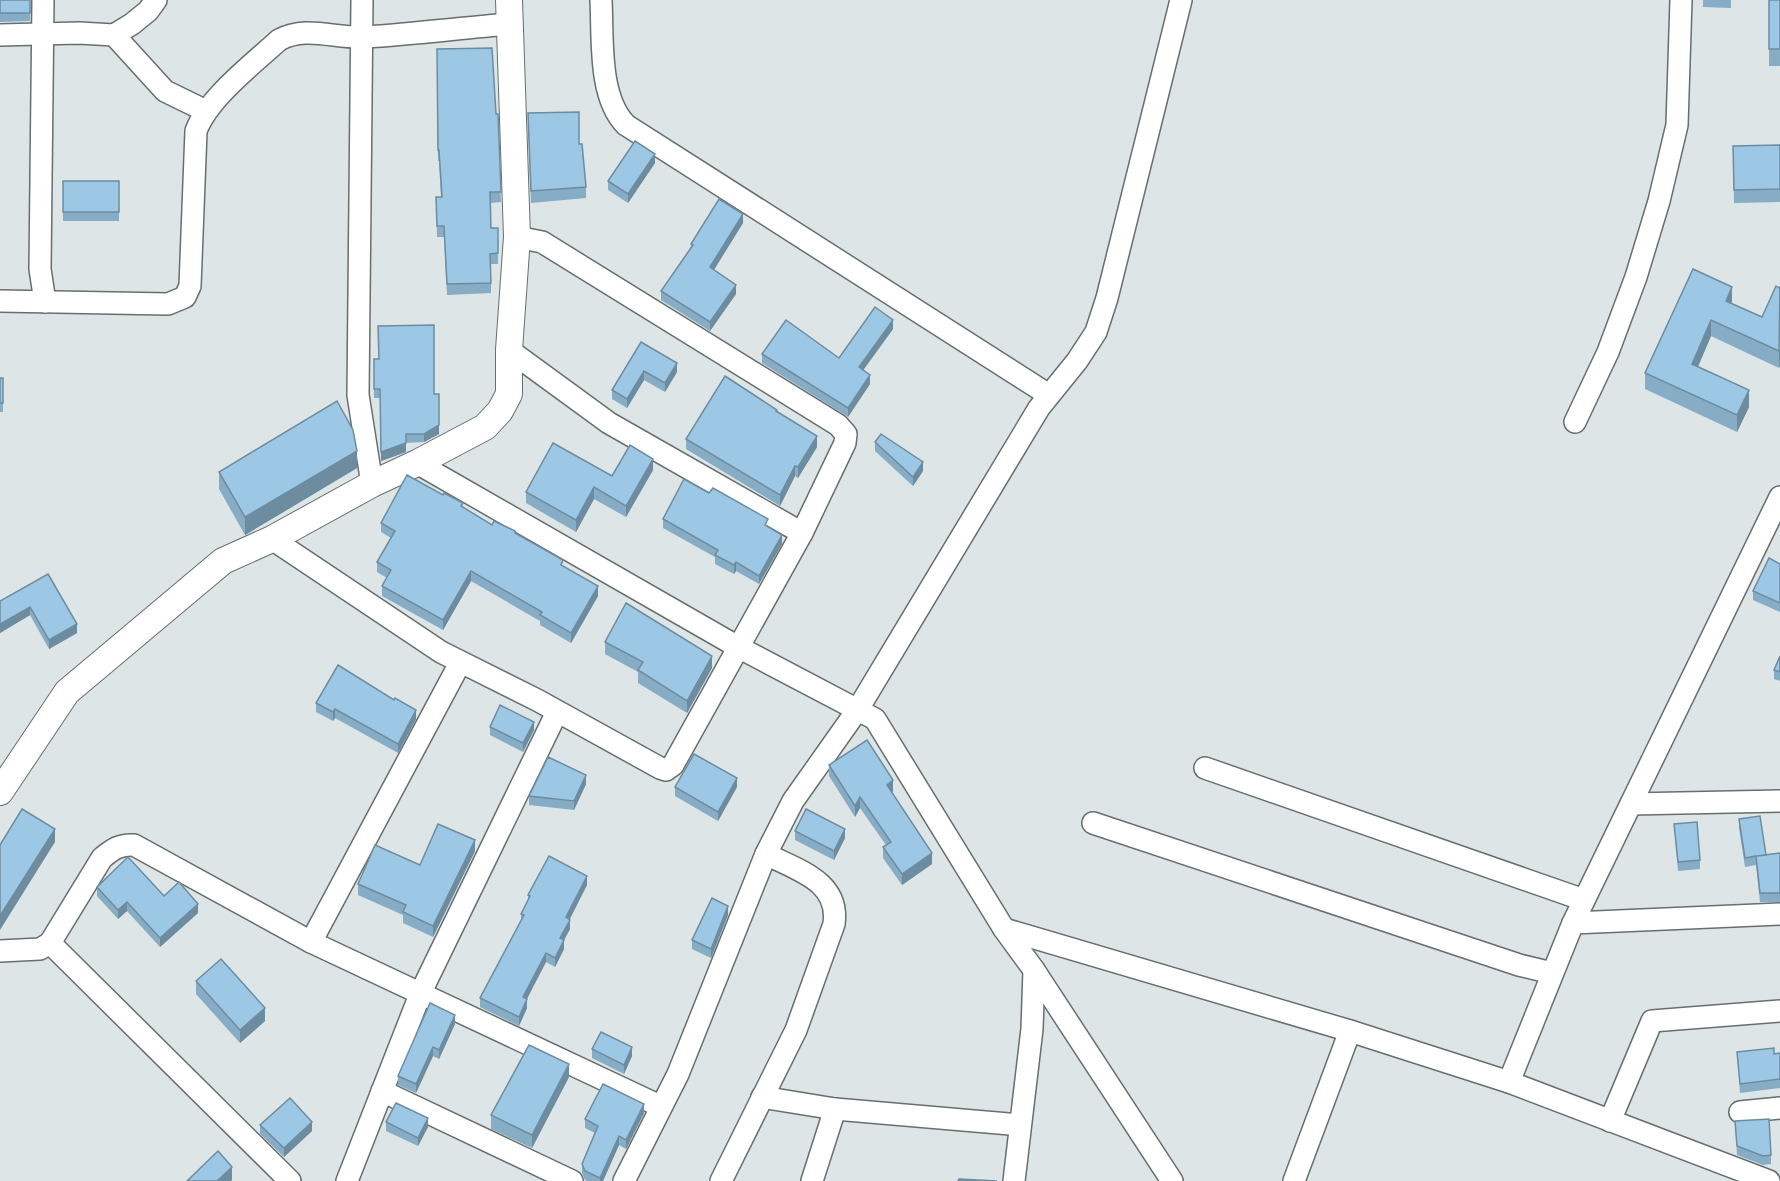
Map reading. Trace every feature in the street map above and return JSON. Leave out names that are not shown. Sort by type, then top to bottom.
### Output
[{"type":"street","points":[[43,0],[40,269],[45,302]]},
{"type":"street","points":[[0,35],[114,34],[148,11],[156,0]]},
{"type":"street","points":[[362,0],[358,396],[372,484]]},
{"type":"street","points":[[601,0],[608,96],[618,117],[626,125],[1048,395]]},
{"type":"street","points":[[624,1181],[678,1074],[766,854],[793,801],[858,709],[1004,464],[1048,395],[1077,361],[1096,332],[1107,298],[1181,0]]},
{"type":"street","points":[[1575,422],[1608,352],[1636,277],[1659,201],[1677,125],[1681,0]]},
{"type":"street","points":[[0,301],[168,304],[185,297],[190,286],[196,131],[206,111],[279,40],[289,34],[302,32],[362,37],[509,12],[517,237],[509,350],[509,394],[500,411],[485,427],[372,484],[272,539],[223,561],[67,692],[4,779]]},
{"type":"street","points":[[114,34],[165,91],[206,111]]},
{"type":"street","points":[[272,539],[460,663],[666,770],[679,757],[802,533],[845,443],[846,434],[843,429],[542,243],[517,237]]},
{"type":"street","points":[[509,350],[609,423],[802,533]]},
{"type":"street","points":[[417,463],[738,647],[875,719],[1004,929],[1034,970],[1172,1181]]},
{"type":"street","points":[[1509,1082],[1573,923],[1631,804],[1774,526],[1780,497]]},
{"type":"street","points":[[311,942],[460,663]]},
{"type":"street","points":[[347,1181],[421,992],[557,712]]},
{"type":"street","points":[[1205,768],[1584,900]]},
{"type":"street","points":[[1631,804],[1777,795]]},
{"type":"street","points":[[1093,823],[1552,974]]},
{"type":"street","points":[[0,951],[40,949],[50,943],[102,858],[114,848],[125,844],[134,845],[311,942],[660,1106]]},
{"type":"street","points":[[721,1181],[796,1030],[836,913],[830,896],[820,881],[766,854]]},
{"type":"street","points":[[1573,923],[1780,914]]},
{"type":"street","points":[[1004,929],[1350,1031],[1509,1082],[1769,1181]]},
{"type":"street","points":[[50,943],[290,1181]]},
{"type":"street","points":[[1014,1181],[1032,1029],[1034,970]]},
{"type":"street","points":[[1610,1120],[1652,1021],[1780,1011]]},
{"type":"street","points":[[1294,1181],[1350,1031]]},
{"type":"street","points":[[382,1091],[572,1181]]},
{"type":"street","points":[[762,1097],[835,1109],[1020,1125]]},
{"type":"street","points":[[1740,1112],[1780,1108]]},
{"type":"street","points":[[812,1181],[835,1109]]},
{"type":"street","points":[[1692,1152],[1736,1181]]},
{"type":"building","points":[[0,0],[30,0],[30,13],[0,13]]},
{"type":"building","points":[[1769,0],[1780,0],[1780,49],[1769,49]]},
{"type":"building","points":[[492,48],[496,114],[498,114],[501,192],[490,192],[491,228],[498,228],[498,253],[490,254],[491,283],[447,284],[444,226],[437,226],[436,197],[442,197],[438,150],[437,49]]},
{"type":"building","points":[[579,112],[579,144],[582,144],[586,187],[531,191],[528,113]]},
{"type":"building","points":[[635,141],[655,154],[628,194],[608,181]]},
{"type":"building","points":[[1780,145],[1780,189],[1734,190],[1733,146]]},
{"type":"building","points":[[63,181],[119,181],[119,212],[63,212]]},
{"type":"building","points":[[719,199],[743,214],[710,267],[736,285],[710,322],[661,291],[693,245],[691,244]]},
{"type":"building","points":[[1693,269],[1732,287],[1726,301],[1762,317],[1776,286],[1779,288],[1780,286],[1779,351],[1711,320],[1692,364],[1749,390],[1737,415],[1645,373]]},
{"type":"building","points":[[875,307],[893,320],[859,367],[870,375],[848,408],[762,354],[786,320],[839,358]]},
{"type":"building","points":[[434,325],[434,394],[439,394],[439,425],[424,434],[406,434],[406,443],[381,452],[380,389],[374,389],[374,359],[379,359],[378,326]]},
{"type":"building","points":[[641,342],[677,363],[665,383],[644,371],[627,399],[612,390]]},
{"type":"building","points":[[725,376],[817,436],[798,467],[795,466],[780,495],[686,439]]},
{"type":"building","points":[[0,378],[3,378],[3,403],[0,403]]},
{"type":"building","points":[[337,401],[353,430],[357,451],[245,517],[219,472]]},
{"type":"building","points":[[881,434],[923,462],[913,477],[875,442]]},
{"type":"building","points":[[553,443],[612,476],[630,445],[653,459],[626,506],[594,487],[576,520],[526,492]]},
{"type":"building","points":[[407,475],[463,503],[461,506],[492,525],[494,521],[515,531],[563,560],[561,565],[598,586],[571,633],[540,615],[542,612],[471,571],[443,620],[382,586],[391,570],[377,562],[395,531],[381,523]]},
{"type":"building","points":[[684,479],[709,493],[713,488],[768,519],[765,525],[782,535],[759,576],[736,562],[734,565],[715,555],[718,550],[663,519]]},
{"type":"building","points":[[1769,558],[1780,564],[1780,603],[1753,591]]},
{"type":"building","points":[[48,574],[77,624],[49,640],[30,607],[0,624],[0,601]]},
{"type":"building","points":[[626,603],[712,656],[687,701],[638,670],[643,662],[605,642]]},
{"type":"building","points":[[1780,656],[1780,672],[1774,670]]},
{"type":"building","points":[[338,665],[394,700],[395,698],[416,710],[398,744],[335,709],[333,712],[316,703]]},
{"type":"building","points":[[500,705],[534,722],[523,743],[490,727]]},
{"type":"building","points":[[867,740],[893,780],[887,785],[932,853],[902,874],[883,847],[891,842],[860,797],[855,806],[829,765]]},
{"type":"building","points":[[694,754],[737,778],[718,812],[675,787]]},
{"type":"building","points":[[548,757],[586,775],[574,801],[529,796]]},
{"type":"building","points":[[22,809],[55,829],[0,916],[0,845]]},
{"type":"building","points":[[806,809],[845,829],[834,851],[795,831]]},
{"type":"building","points":[[1760,816],[1766,855],[1780,853],[1780,893],[1760,893],[1756,856],[1745,858],[1739,819]]},
{"type":"building","points":[[1697,822],[1700,860],[1678,862],[1674,824]]},
{"type":"building","points":[[438,824],[475,840],[433,926],[403,912],[406,905],[358,884],[375,845],[420,865]]},
{"type":"building","points":[[549,856],[587,876],[566,917],[570,920],[560,938],[564,940],[555,958],[546,953],[523,997],[527,999],[519,1017],[480,998],[524,915],[521,914],[530,896],[528,895]]},
{"type":"building","points":[[128,857],[164,896],[179,882],[198,904],[160,938],[127,902],[118,910],[97,887]]},
{"type":"building","points":[[712,898],[728,906],[711,949],[692,940]]},
{"type":"building","points":[[221,959],[265,1008],[240,1030],[196,981]]},
{"type":"building","points":[[430,1003],[455,1015],[439,1050],[433,1047],[416,1084],[398,1076]]},
{"type":"building","points":[[601,1032],[632,1047],[624,1065],[592,1049]]},
{"type":"building","points":[[529,1045],[569,1064],[532,1135],[491,1115]]},
{"type":"building","points":[[1774,1048],[1774,1054],[1780,1053],[1780,1079],[1740,1084],[1737,1052]]},
{"type":"building","points":[[603,1084],[644,1104],[626,1140],[619,1136],[600,1178],[585,1171],[582,1164],[598,1126],[585,1119]]},
{"type":"building","points":[[290,1098],[312,1122],[284,1148],[260,1125]]},
{"type":"building","points":[[396,1103],[428,1118],[418,1138],[386,1122]]},
{"type":"building","points":[[1769,1119],[1771,1155],[1763,1156],[1737,1146],[1735,1121]]},
{"type":"building","points":[[218,1151],[232,1167],[217,1181],[187,1181]]},
{"type":"building","points":[[959,1179],[997,1181],[958,1181]]}]
